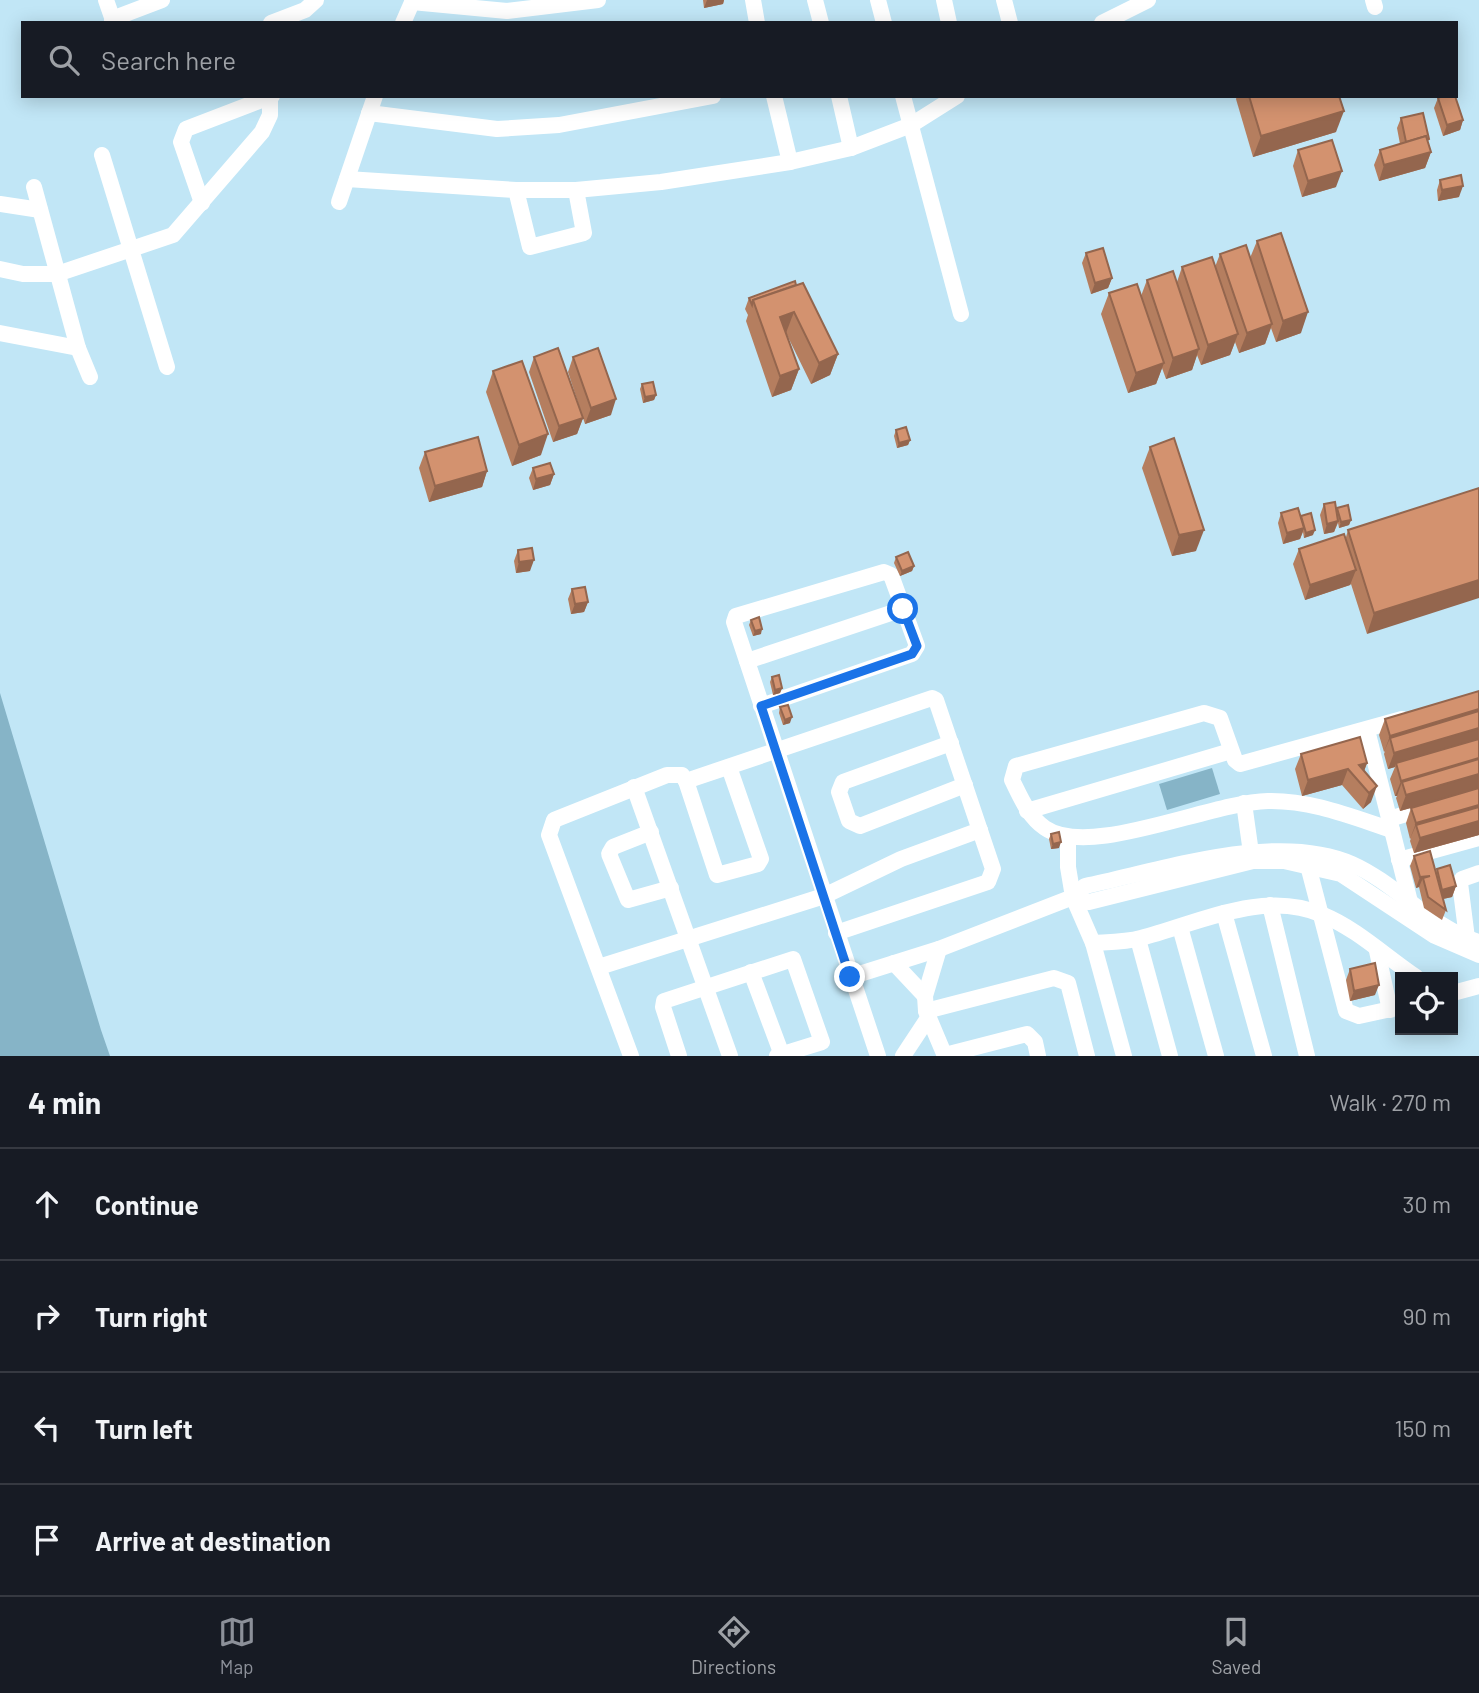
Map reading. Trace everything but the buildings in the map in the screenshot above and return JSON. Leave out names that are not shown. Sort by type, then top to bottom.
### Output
[{"type":"street","points":[[106,0],[113,21],[162,0]]},
{"type":"street","points":[[404,21],[413,1],[507,11],[598,0]]},
{"type":"street","points":[[753,0],[757,21]]},
{"type":"street","points":[[816,0],[821,21]]},
{"type":"street","points":[[878,0],[883,21]]},
{"type":"street","points":[[944,0],[949,21]]},
{"type":"street","points":[[1004,0],[1009,21]]},
{"type":"street","points":[[1106,21],[1148,0]]},
{"type":"street","points":[[278,21],[310,11]]},
{"type":"street","points":[[202,203],[181,142],[186,130],[268,98]]},
{"type":"street","points":[[0,269],[23,274],[57,274],[173,235],[262,132],[270,115],[271,98]]},
{"type":"street","points":[[339,202],[374,98]]},
{"type":"street","points":[[369,113],[497,129],[559,125],[702,98]]},
{"type":"street","points":[[774,98],[790,162]]},
{"type":"street","points":[[839,98],[851,148]]},
{"type":"street","points":[[904,98],[961,314]]},
{"type":"street","points":[[347,179],[516,190],[576,190],[660,183],[790,162],[851,148],[911,125],[954,98]]},
{"type":"street","points":[[102,155],[167,366]]},
{"type":"street","points":[[34,187],[78,348],[90,377]]},
{"type":"street","points":[[516,190],[530,247],[584,233],[576,190]]},
{"type":"street","points":[[0,204],[40,210]]},
{"type":"street","points":[[0,333],[78,348]]},
{"type":"street","points":[[761,706],[912,654],[917,646],[891,575],[884,572],[736,616],[734,622],[761,706],[824,896],[850,977],[878,1056]]},
{"type":"street","points":[[747,661],[903,609]]},
{"type":"street","points":[[686,781],[928,697],[936,700],[993,869],[988,882],[836,933]]},
{"type":"street","points":[[1417,715],[1240,764],[1235,761],[1220,718],[1204,713],[1016,766],[1012,780],[1027,811],[1046,828],[1068,838],[1114,834],[1244,803],[1268,801],[1300,804],[1391,825],[1440,804]]},
{"type":"street","points":[[1367,730],[1385,774],[1391,825],[1414,919]]},
{"type":"street","points":[[951,743],[843,782],[839,792],[849,821],[860,826],[965,785]]},
{"type":"street","points":[[1027,811],[1231,751]]},
{"type":"street","points":[[631,1056],[550,828],[554,820],[634,787],[675,774],[686,781],[717,875],[758,864],[761,859],[729,767]]},
{"type":"street","points":[[634,787],[730,1056]]},
{"type":"street","points":[[1244,803],[1252,856]]},
{"type":"street","points":[[599,967],[824,896],[901,859],[980,830]]},
{"type":"street","points":[[650,832],[613,847],[608,854],[628,900],[671,888]]},
{"type":"street","points":[[1068,838],[1068,867],[1073,897],[1093,943],[1124,1056]]},
{"type":"street","points":[[1399,860],[1479,838]]},
{"type":"street","points":[[850,977],[939,949],[1073,897],[1085,886],[1170,876],[1252,856],[1306,858],[1352,864],[1473,947]]},
{"type":"street","points":[[1306,858],[1346,1011],[1359,1016],[1395,1008],[1377,951]]},
{"type":"street","points":[[1306,858],[1342,874],[1414,919],[1435,936],[1473,947]]},
{"type":"street","points":[[1473,947],[1462,897],[1462,879],[1479,873]]},
{"type":"street","points":[[1462,897],[1479,901]]},
{"type":"street","points":[[1093,943],[1138,939],[1224,913],[1270,905],[1293,906],[1321,914],[1345,926],[1408,972]]},
{"type":"street","points":[[1270,905],[1307,1056]]},
{"type":"street","points":[[1224,913],[1264,1056]]},
{"type":"street","points":[[1180,927],[1216,1056]]},
{"type":"street","points":[[1138,939],[1170,1056]]},
{"type":"street","points":[[903,1056],[926,1008],[939,949]]},
{"type":"street","points":[[679,1056],[663,1003],[706,987],[751,972],[789,960],[796,962],[821,1042],[779,1055],[751,972]]},
{"type":"street","points":[[894,963],[926,1008],[945,1055],[1027,1034],[1035,1042],[1038,1056]]},
{"type":"street","points":[[926,1008],[1059,978],[1068,983],[1087,1056]]},
{"type":"street","points":[[1458,992],[1479,986]]},
{"type":"shaded area","points":[[0,693],[101,1030],[110,1056],[0,1056]]},
{"type":"shaded area","points":[[1212,768],[1220,794],[1167,810],[1159,784]]},
{"type":"route","points":[[850,977],[761,706],[912,654],[917,646],[903,609]]}]
